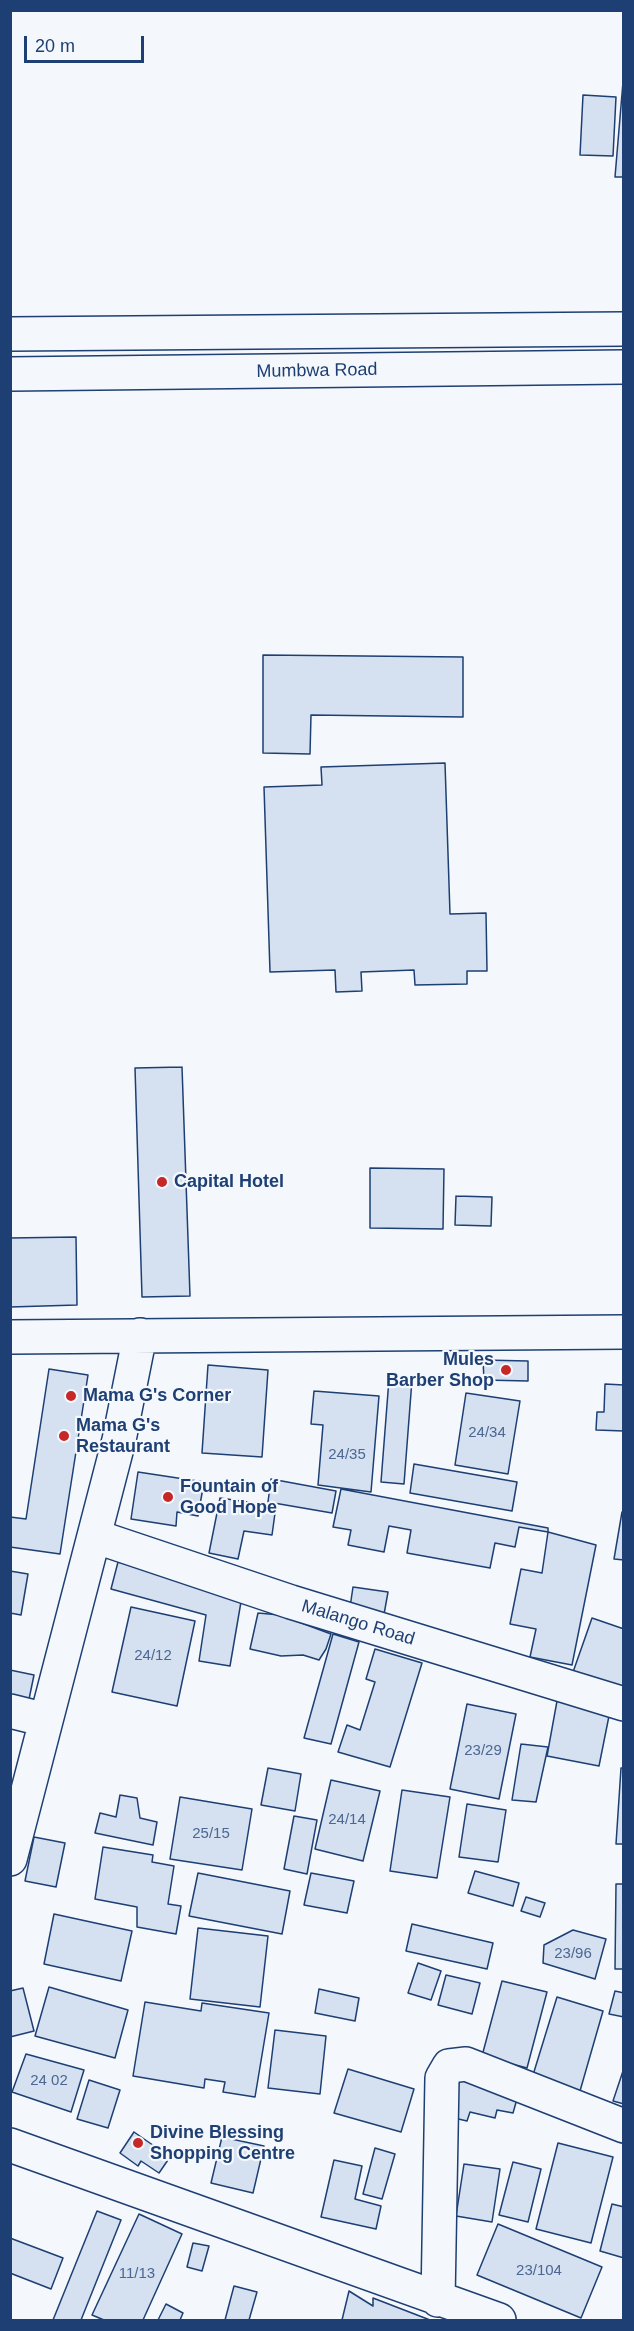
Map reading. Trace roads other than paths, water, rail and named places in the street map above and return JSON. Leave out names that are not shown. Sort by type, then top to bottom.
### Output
[{"type":"street","points":[[10,334],[624,329]]},
{"type":"street","name":"Mumbwa Road","points":[[10,374],[624,367]]},
{"type":"street","points":[[10,1337],[624,1332]]},
{"type":"street","points":[[10,1859],[119,1440],[140,1335]]},
{"type":"street","name":"Malango Road","points":[[94,1536],[291,1602],[624,1704]]},
{"type":"street","points":[[10,1711],[46,1720]]},
{"type":"street","points":[[438,2300],[442,2078],[450,2066],[466,2064],[624,2126]]},
{"type":"street","points":[[10,2145],[499,2320]]},
{"type":"place","name":"Capital Hotel","points":[[162,1182]]},
{"type":"place","name":"Mules Barber Shop","points":[[506,1370]]},
{"type":"place","name":"Mama G's Corner","points":[[71,1396]]},
{"type":"place","name":"Mama G's Restaurant","points":[[64,1436]]},
{"type":"place","name":"Fountain of Good Hope","points":[[168,1497]]},
{"type":"place","name":"Divine Blessing Shopping Centre","points":[[138,2143]]}]
